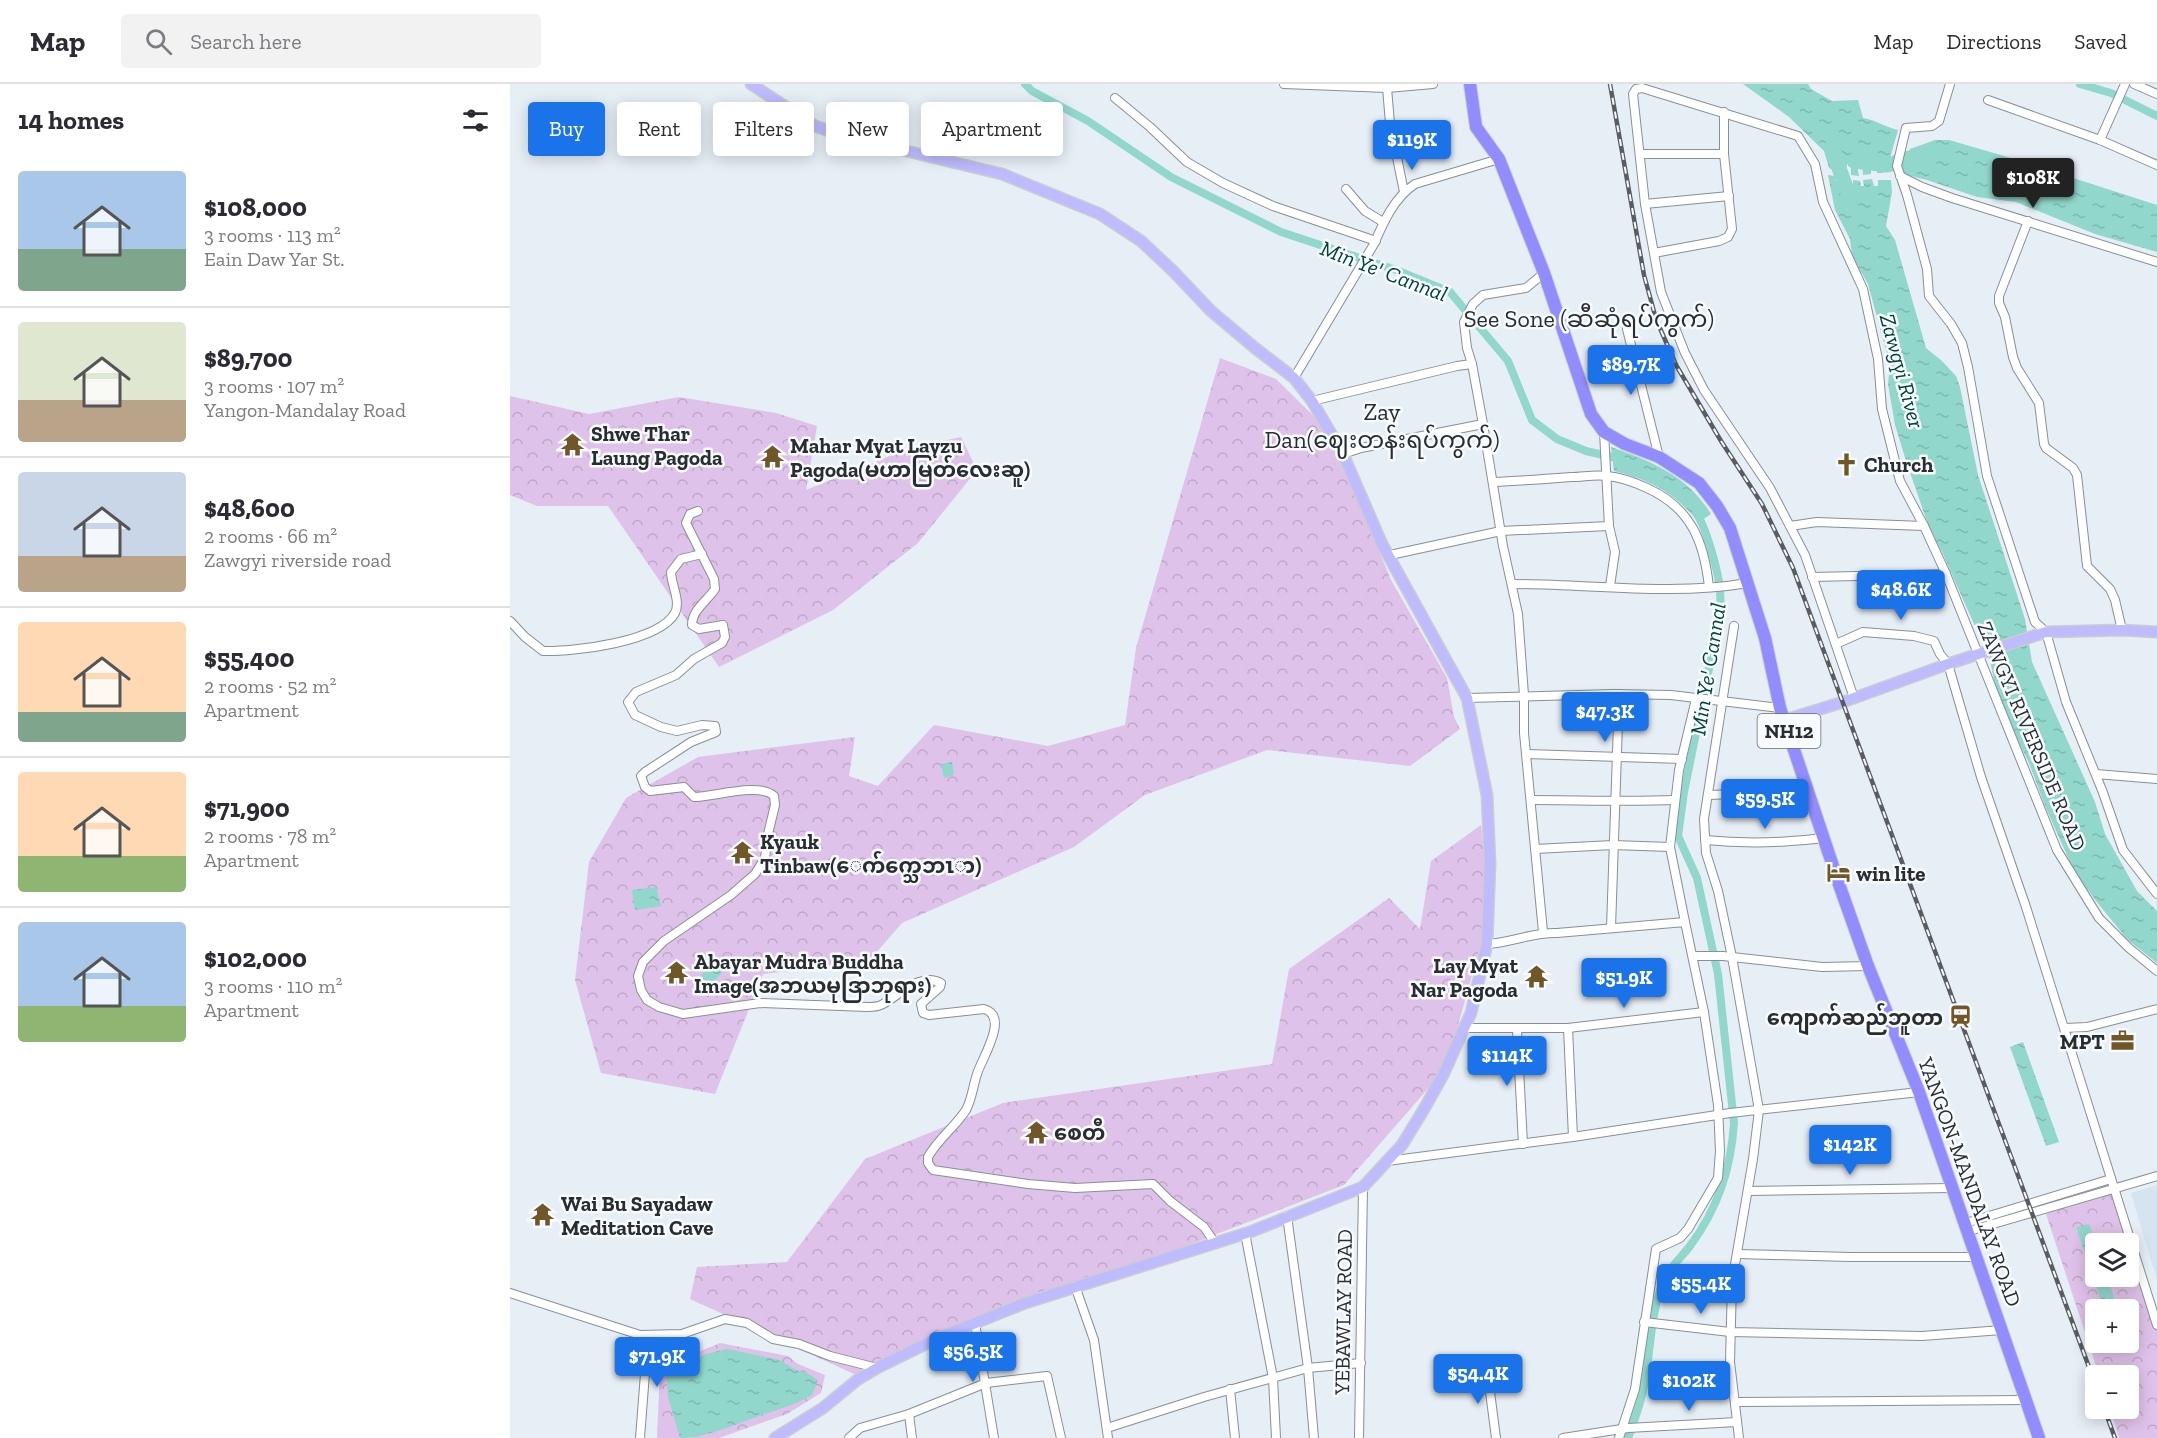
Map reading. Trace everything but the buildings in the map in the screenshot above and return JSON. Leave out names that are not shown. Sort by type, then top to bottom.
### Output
[{"type":"highway","points":[[1470,84],[1476,127],[1499,159],[1544,273],[1591,414],[1603,437]]},
{"type":"highway","name":"YANGON-MANDALAY ROAD","points":[[1603,437],[1659,457],[1699,483],[1730,528],[1765,638],[1783,714],[1808,791],[1868,966],[1919,1092],[2039,1438]]},
{"type":"main road","points":[[751,84],[815,126],[844,136],[1002,174],[1100,214],[1141,242],[1173,271],[1211,311],[1294,378],[1312,401],[1342,454],[1382,543],[1467,698],[1487,795],[1490,863],[1487,944],[1470,1013],[1425,1109],[1402,1145],[1363,1187],[1245,1233],[1025,1303],[938,1338],[856,1380],[823,1408],[775,1438]]},
{"type":"main road","points":[[1783,714],[1854,698],[2042,633],[2122,630],[2157,632]]},
{"type":"street","points":[[1284,84],[1387,88],[1433,84]]},
{"type":"street","name":"ZAWGYI RIVERSIDE ROAD","points":[[1950,84],[1939,121],[1932,126],[1906,128],[1897,166],[1927,269],[1929,296],[1951,324],[1962,344],[1988,476],[2035,622],[2042,633],[2123,850],[2157,894]]},
{"type":"street","points":[[2100,140],[2125,84]]},
{"type":"street","points":[[2134,84],[2157,94]]},
{"type":"street","points":[[1387,88],[1390,123],[1404,192]]},
{"type":"street","name":"ZAWGYI RIVERSIDE ROAD","points":[[1641,154],[1632,94],[1636,89],[1642,88],[1798,136],[1815,164],[1823,202],[1863,289],[1878,358],[1882,409],[1900,481],[1924,526],[1981,654],[2057,850],[2099,918],[2129,948],[2157,971]]},
{"type":"street","points":[[1115,98],[1187,162],[1223,183],[1273,206],[1375,243]]},
{"type":"street","points":[[1988,100],[2100,140],[2157,165]]},
{"type":"street","points":[[1654,253],[1719,241],[1728,237],[1732,229],[1724,154],[1724,112]]},
{"type":"street","points":[[1724,154],[1641,154],[1645,204],[1661,292],[1685,352],[1704,390],[1770,488],[1805,555],[1854,698]]},
{"type":"street","points":[[1294,378],[1375,243],[1383,222],[1404,192],[1415,184],[1499,159]]},
{"type":"street","points":[[1900,176],[1952,198],[2157,262]]},
{"type":"street","points":[[1346,189],[1365,211],[1383,222]]},
{"type":"street","points":[[1645,204],[1729,196]]},
{"type":"street","points":[[2028,221],[1999,296],[1999,303],[2005,317],[2017,368],[2039,403],[2044,444],[2046,448],[2073,468],[2077,475],[2087,566],[2110,589],[2122,630]]},
{"type":"street","points":[[1543,932],[1524,733],[1524,695],[1518,614],[1464,322],[1473,304],[1482,296],[1526,288],[1544,273]]},
{"type":"street","points":[[1627,329],[1659,457]]},
{"type":"street","points":[[1312,401],[1472,364]]},
{"type":"street","points":[[1342,454],[1483,424]]},
{"type":"street","points":[[1603,437],[1609,526],[1615,552],[1610,586]]},
{"type":"street","points":[[1493,482],[1606,473],[1632,481],[1659,494],[1679,508],[1697,536],[1706,566],[1709,587]]},
{"type":"street","points":[[698,511],[690,514],[686,523],[714,579],[715,589],[697,610],[692,618],[692,625],[699,629],[723,625],[725,637],[722,643],[694,659],[676,675],[636,692],[628,702],[635,716],[661,727],[677,730],[709,724],[715,726],[716,732],[691,742],[645,772],[641,776],[642,782],[650,791],[684,787],[694,797],[746,791],[766,792],[774,796],[776,805],[768,834],[765,858],[755,874],[730,895],[664,941],[643,962],[638,983],[644,996],[664,1009],[683,1014],[760,1003],[867,1007],[881,1005],[904,989],[927,981],[938,980],[941,983],[940,987],[921,1004],[923,1013],[929,1015],[984,1009],[993,1014],[995,1027],[965,1112],[928,1157],[928,1163],[933,1170],[1028,1184],[1074,1188],[1153,1184],[1170,1201],[1204,1227],[1215,1243]]},
{"type":"street","points":[[1790,526],[1816,522],[1924,526]]},
{"type":"street","points":[[1390,555],[1501,531],[1609,526]]},
{"type":"street","points":[[510,621],[543,651],[597,647],[628,640],[651,631],[669,620],[676,612],[677,604],[672,588],[671,572],[681,559],[702,554]]},
{"type":"street","points":[[1812,577],[1946,574]]},
{"type":"street","points":[[1512,584],[1635,588],[1732,586],[1748,583]]},
{"type":"street","points":[[1734,626],[1704,819],[1706,853],[1718,891],[1754,1110],[1748,1191],[1732,1282],[1730,1362],[1739,1438]]},
{"type":"street","points":[[1836,644],[1863,632],[1914,636],[1934,641],[1948,664],[1981,777],[2065,1028],[2157,1325]]},
{"type":"street","points":[[1611,928],[1619,694]]},
{"type":"street","points":[[1467,698],[1524,695],[1671,695],[1783,714]]},
{"type":"street","points":[[1619,1438],[1625,1428],[1635,1389],[1656,1249],[1680,1238],[1688,1229],[1718,1178],[1719,1115],[1694,956],[1670,847],[1682,759],[1699,700]]},
{"type":"street","points":[[1527,754],[1682,759]]},
{"type":"street","points":[[2096,774],[2157,779]]},
{"type":"street","points":[[1709,795],[1808,791]]},
{"type":"street","points":[[1531,800],[1614,802],[1675,800]]},
{"type":"street","points":[[1705,840],[1738,843],[1788,843],[1824,838]]},
{"type":"street","points":[[1535,849],[1614,844],[1670,847]]},
{"type":"street","points":[[1487,944],[1501,943],[1543,932],[1685,922]]},
{"type":"street","points":[[1694,956],[1728,957],[1822,967],[1868,966]]},
{"type":"street","points":[[2065,1028],[2087,1027],[2157,1009]]},
{"type":"street","points":[[1464,1028],[1517,1030],[1568,1028],[1704,1012]]},
{"type":"street","points":[[1568,1028],[1573,1137]]},
{"type":"street","points":[[1517,1030],[1523,1144]]},
{"type":"street","points":[[1388,1161],[1573,1137],[1730,1113],[1919,1092]]},
{"type":"street","points":[[1967,1227],[2157,1176]]},
{"type":"street","points":[[1967,1227],[2111,1179]]},
{"type":"street","name":"YEBAWLAY ROAD","points":[[1359,1438],[1363,1187]]},
{"type":"street","points":[[1748,1191],[1952,1188]]},
{"type":"street","points":[[1287,1216],[1308,1368],[1314,1438]]},
{"type":"street","points":[[1245,1233],[1273,1378],[1276,1438]]},
{"type":"street","points":[[1738,1254],[1977,1257]]},
{"type":"street","points":[[1075,1287],[1094,1340],[1108,1438]]},
{"type":"street","points":[[510,1293],[640,1335],[682,1334],[725,1319],[747,1323],[773,1339],[799,1344],[830,1356],[877,1368]]},
{"type":"street","points":[[1644,1322],[1730,1332],[1922,1336],[2002,1330]]},
{"type":"street","points":[[975,1323],[994,1438]]},
{"type":"street","points":[[640,1438],[648,1335]]},
{"type":"street","points":[[1107,1428],[1230,1389],[1308,1368],[1361,1363]]},
{"type":"street","points":[[1486,1369],[1496,1438]]},
{"type":"street","points":[[849,1438],[860,1428],[909,1414],[986,1383],[1047,1376],[1061,1438]]},
{"type":"street","points":[[1230,1389],[1235,1438]]},
{"type":"street","points":[[1735,1402],[2027,1400]]},
{"type":"street","points":[[909,1414],[912,1438]]},
{"type":"street","points":[[1563,1438],[1625,1428],[1737,1422]]},
{"type":"shaded area","points":[[2157,1185],[2157,1280],[2131,1193]]},
{"type":"green space","points":[[1220,358],[1276,379],[1329,431],[1391,580],[1447,678],[1454,717],[1460,729],[1410,766],[1267,750],[1145,795],[1074,847],[902,923],[868,962],[763,974],[715,1094],[601,1073],[575,980],[589,862],[626,798],[698,757],[855,737],[849,776],[878,786],[934,725],[1048,746],[1125,725],[1136,648]]},
{"type":"green space","points":[[510,396],[589,414],[679,397],[776,413],[817,426],[806,490],[910,448],[961,437],[977,470],[918,543],[833,610],[719,667],[608,506],[537,506],[510,495]]},
{"type":"green space","points":[[1481,825],[1491,908],[1446,1068],[1344,1185],[854,1374],[690,1299],[697,1267],[787,1262],[865,1159],[1003,1103],[1272,1064],[1289,969],[1389,898],[1420,929],[1431,861]]},
{"type":"green space","points":[[2114,1189],[2128,1233],[2085,1233],[2085,1287],[2139,1287],[2139,1267],[2157,1324],[2157,1438],[2119,1438],[2113,1419],[2139,1419],[2139,1365],[2096,1365],[2092,1353],[2139,1353],[2139,1299],[2085,1299],[2085,1332],[2046,1214]]},
{"type":"green space","points":[[720,1343],[788,1356],[798,1364],[825,1375],[821,1393],[787,1414],[719,1438],[657,1438],[660,1368]]},
{"type":"water","points":[[1743,84],[1808,84],[1811,89],[1832,101],[1858,100],[1863,118],[1898,130],[1888,172],[1877,173],[1876,163],[1871,164],[1871,174],[1863,175],[1862,164],[1857,165],[1859,176],[1851,175],[1851,164],[1847,164],[1846,175],[1840,173],[1840,163],[1835,162],[1836,172],[1829,168],[1824,151],[1789,117]]},
{"type":"water","points":[[1935,140],[1949,140],[2011,158],[2157,205],[2157,252],[2095,234],[2016,202],[1977,197],[1899,173],[1910,149]]},
{"type":"water","points":[[1828,175],[1835,176],[1835,181],[1840,181],[1840,178],[1847,180],[1847,185],[1853,186],[1853,180],[1860,181],[1861,186],[1864,186],[1863,180],[1872,179],[1874,186],[1878,186],[1878,180],[1891,180],[1892,192],[1886,226],[1895,240],[1926,348],[1956,376],[1960,387],[1978,475],[2025,619],[2032,662],[2095,802],[2105,834],[2137,891],[2157,911],[2157,963],[2127,939],[2074,871],[2029,763],[2009,723],[1996,690],[1990,660],[1942,552],[1931,533],[1907,464],[1895,425],[1888,384],[1890,365],[1868,284],[1852,256],[1850,239],[1835,210]]},
{"type":"water","points":[[1611,447],[1654,464],[1680,480],[1702,501],[1711,514],[1699,522],[1671,495],[1651,483],[1614,471]]},
{"type":"water","points":[[952,762],[954,775],[944,778],[941,764]]},
{"type":"water","points":[[656,887],[661,906],[635,910],[632,890]]},
{"type":"water","points":[[712,962],[723,971],[711,985],[700,977]]},
{"type":"water","points":[[2023,1042],[2059,1142],[2046,1146],[2010,1047]]},
{"type":"water","points":[[2089,1224],[2092,1233],[2085,1233],[2085,1253],[2076,1227]]},
{"type":"water","points":[[2096,1287],[2110,1287],[2115,1299],[2101,1299]]},
{"type":"water","points":[[727,1349],[780,1360],[794,1369],[807,1373],[818,1380],[812,1395],[716,1432],[680,1438],[668,1397],[666,1371],[706,1354]]},
{"type":"waterway","name":"Min Ye' Cannal","points":[[1025,84],[1032,91],[1088,121],[1171,177],[1281,232],[1396,270],[1450,292],[1508,361],[1532,420],[1557,439],[1586,451],[1621,459]]},
{"type":"waterway","points":[[2080,84],[2111,93],[2157,116]]},
{"type":"waterway","name":"Zawgyi River","points":[[1833,144],[1836,160],[1850,198]]},
{"type":"waterway","points":[[1854,161],[1888,165],[1924,153]]},
{"type":"waterway","name":"Min Ye' Cannal","points":[[1628,1438],[1643,1392],[1653,1320],[1663,1282],[1668,1272],[1700,1232],[1715,1203],[1730,1156],[1734,1123],[1718,974],[1697,878],[1678,836],[1684,792],[1720,615],[1720,591],[1715,562],[1704,528],[1696,513]]},
{"type":"railway","points":[[1610,84],[1644,275],[1656,319],[1676,365],[1762,504],[1793,568],[2088,1365]]},
{"type":"railway","points":[[2108,1419],[2115,1438]]},
{"type":"place","name":"Shwe Thar Laung Pagoda","points":[[573,445]]},
{"type":"place","name":"Mahar Myat Layzu Pagoda(မဟာမြတ်လေးဆူ)","points":[[772,457]]},
{"type":"place","name":"Church","points":[[1846,464]]},
{"type":"place","name":"Kyauk Tinbaw(ေက်က္သေဘၤာ)","points":[[742,853]]},
{"type":"place","name":"win lite","points":[[1838,873]]},
{"type":"place","name":"Abayar Mudra Buddha Image(အဘယမုဒြာဘုရား)","points":[[676,973]]},
{"type":"place","name":"Lay Myat Nar Pagoda","points":[[1536,977]]},
{"type":"place","name":"ကျောက်ဆည်ဘူတာ","points":[[1961,1017]]},
{"type":"place","name":"MPT","points":[[2123,1041]]},
{"type":"place","name":"စေတီ","points":[[1036,1132]]},
{"type":"place","name":"Wai Bu Sayadaw Meditation Cave","points":[[543,1215]]},
{"type":"district","name":"See Sone (ဆီဆုံရပ်ကွက်)","points":[[1589,318]]},
{"type":"district","name":"Zay Dan(ဈေးတန်းရပ်ကွက်)","points":[[1382,425]]}]
